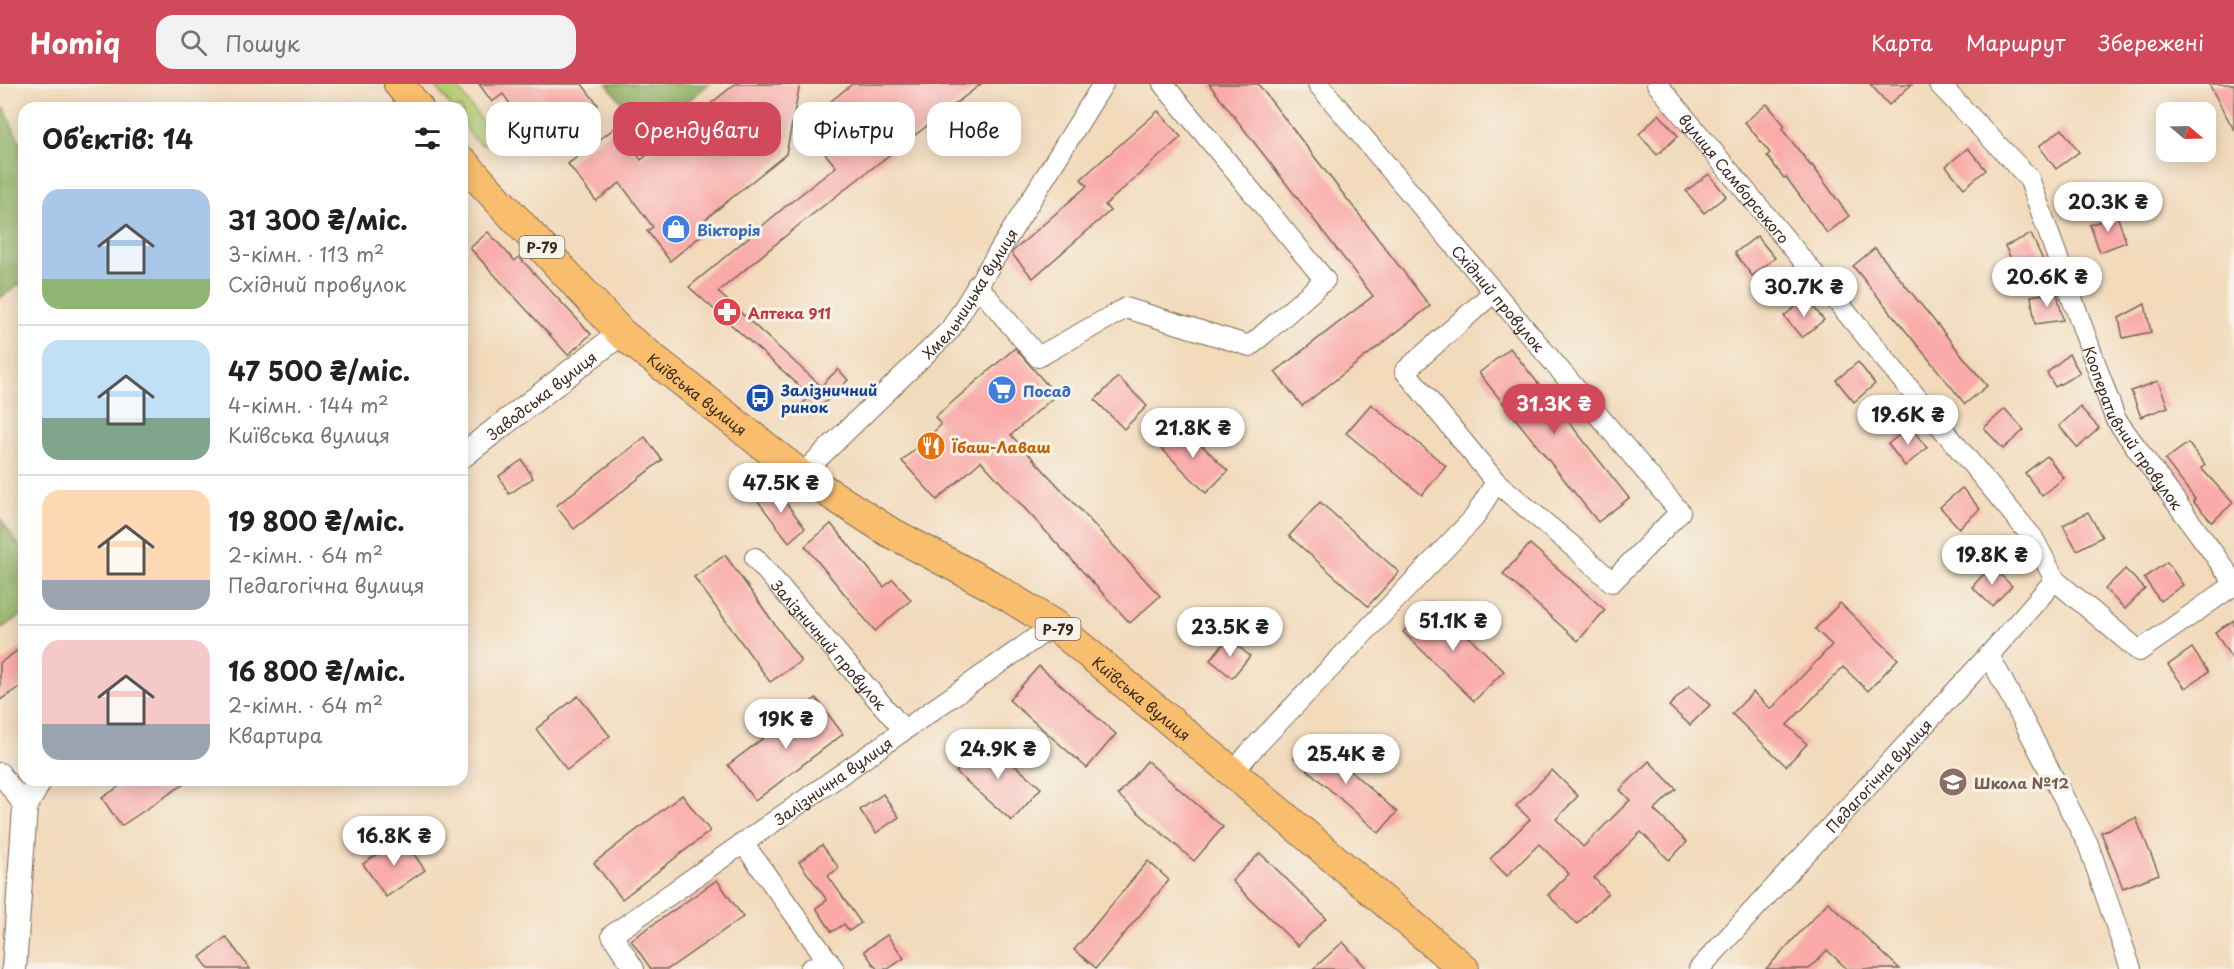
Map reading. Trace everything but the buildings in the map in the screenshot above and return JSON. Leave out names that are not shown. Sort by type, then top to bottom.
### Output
[{"type":"main road","points":[[399,84],[413,102]]},
{"type":"main road","name":"Р-79","points":[[468,173],[621,333]]},
{"type":"main road","name":"Київська вулиця","points":[[621,333],[801,475],[888,531],[990,585],[1054,625],[1464,969]]},
{"type":"street","name":"Хмельницька вулиця","points":[[801,475],[950,330],[1103,84]]},
{"type":"street","points":[[978,285],[1038,357],[1126,308],[1250,346],[1325,280],[1163,84]]},
{"type":"street","name":"Східний провулок","points":[[1318,84],[1680,512],[1612,582],[1496,482]]},
{"type":"street","name":"вулиця Самборського","points":[[1657,84],[2033,538],[2055,580],[2139,651],[2234,583]]},
{"type":"street","name":"Кооперативний провулок","points":[[1939,84],[2030,178],[2115,418],[2234,583]]},
{"type":"street","points":[[1233,773],[1250,752],[1474,518],[1496,482],[1405,371],[1494,292]]},
{"type":"street","name":"Заводська вулиця","points":[[468,451],[621,333]]},
{"type":"street","name":"Залізничний провулок","points":[[755,558],[904,730]]},
{"type":"street","name":"Педагогічна вулиця","points":[[1699,969],[1989,655],[2055,580]]},
{"type":"street","name":"Залізнична вулиця","points":[[634,969],[612,935],[1054,625]]},
{"type":"street","points":[[1989,655],[2088,844],[2131,969]]},
{"type":"street","points":[[0,772],[26,807]]},
{"type":"street","points":[[14,969],[26,807],[37,786]]},
{"type":"street","points":[[743,843],[831,964],[810,969]]},
{"type":"green space","points":[[434,84],[455,84],[486,127],[484,145],[475,140],[468,130],[468,102],[448,102]]},
{"type":"green space","points":[[607,84],[709,84],[686,102],[622,102]]},
{"type":"green space","points":[[4,108],[18,139],[18,285],[0,298],[0,111]]},
{"type":"green space","points":[[0,518],[18,545],[18,618],[0,629]]},
{"type":"place","name":"Вікторія","points":[[676,229]]},
{"type":"place","name":"Аптека 911","points":[[727,312]]},
{"type":"place","name":"Посад","points":[[1002,390]]},
{"type":"place","name":"Залізничний ринок","points":[[760,398]]},
{"type":"place","name":"Їбаш-Лаваш","points":[[931,446]]},
{"type":"place","name":"Школа №12","points":[[1953,782]]}]
